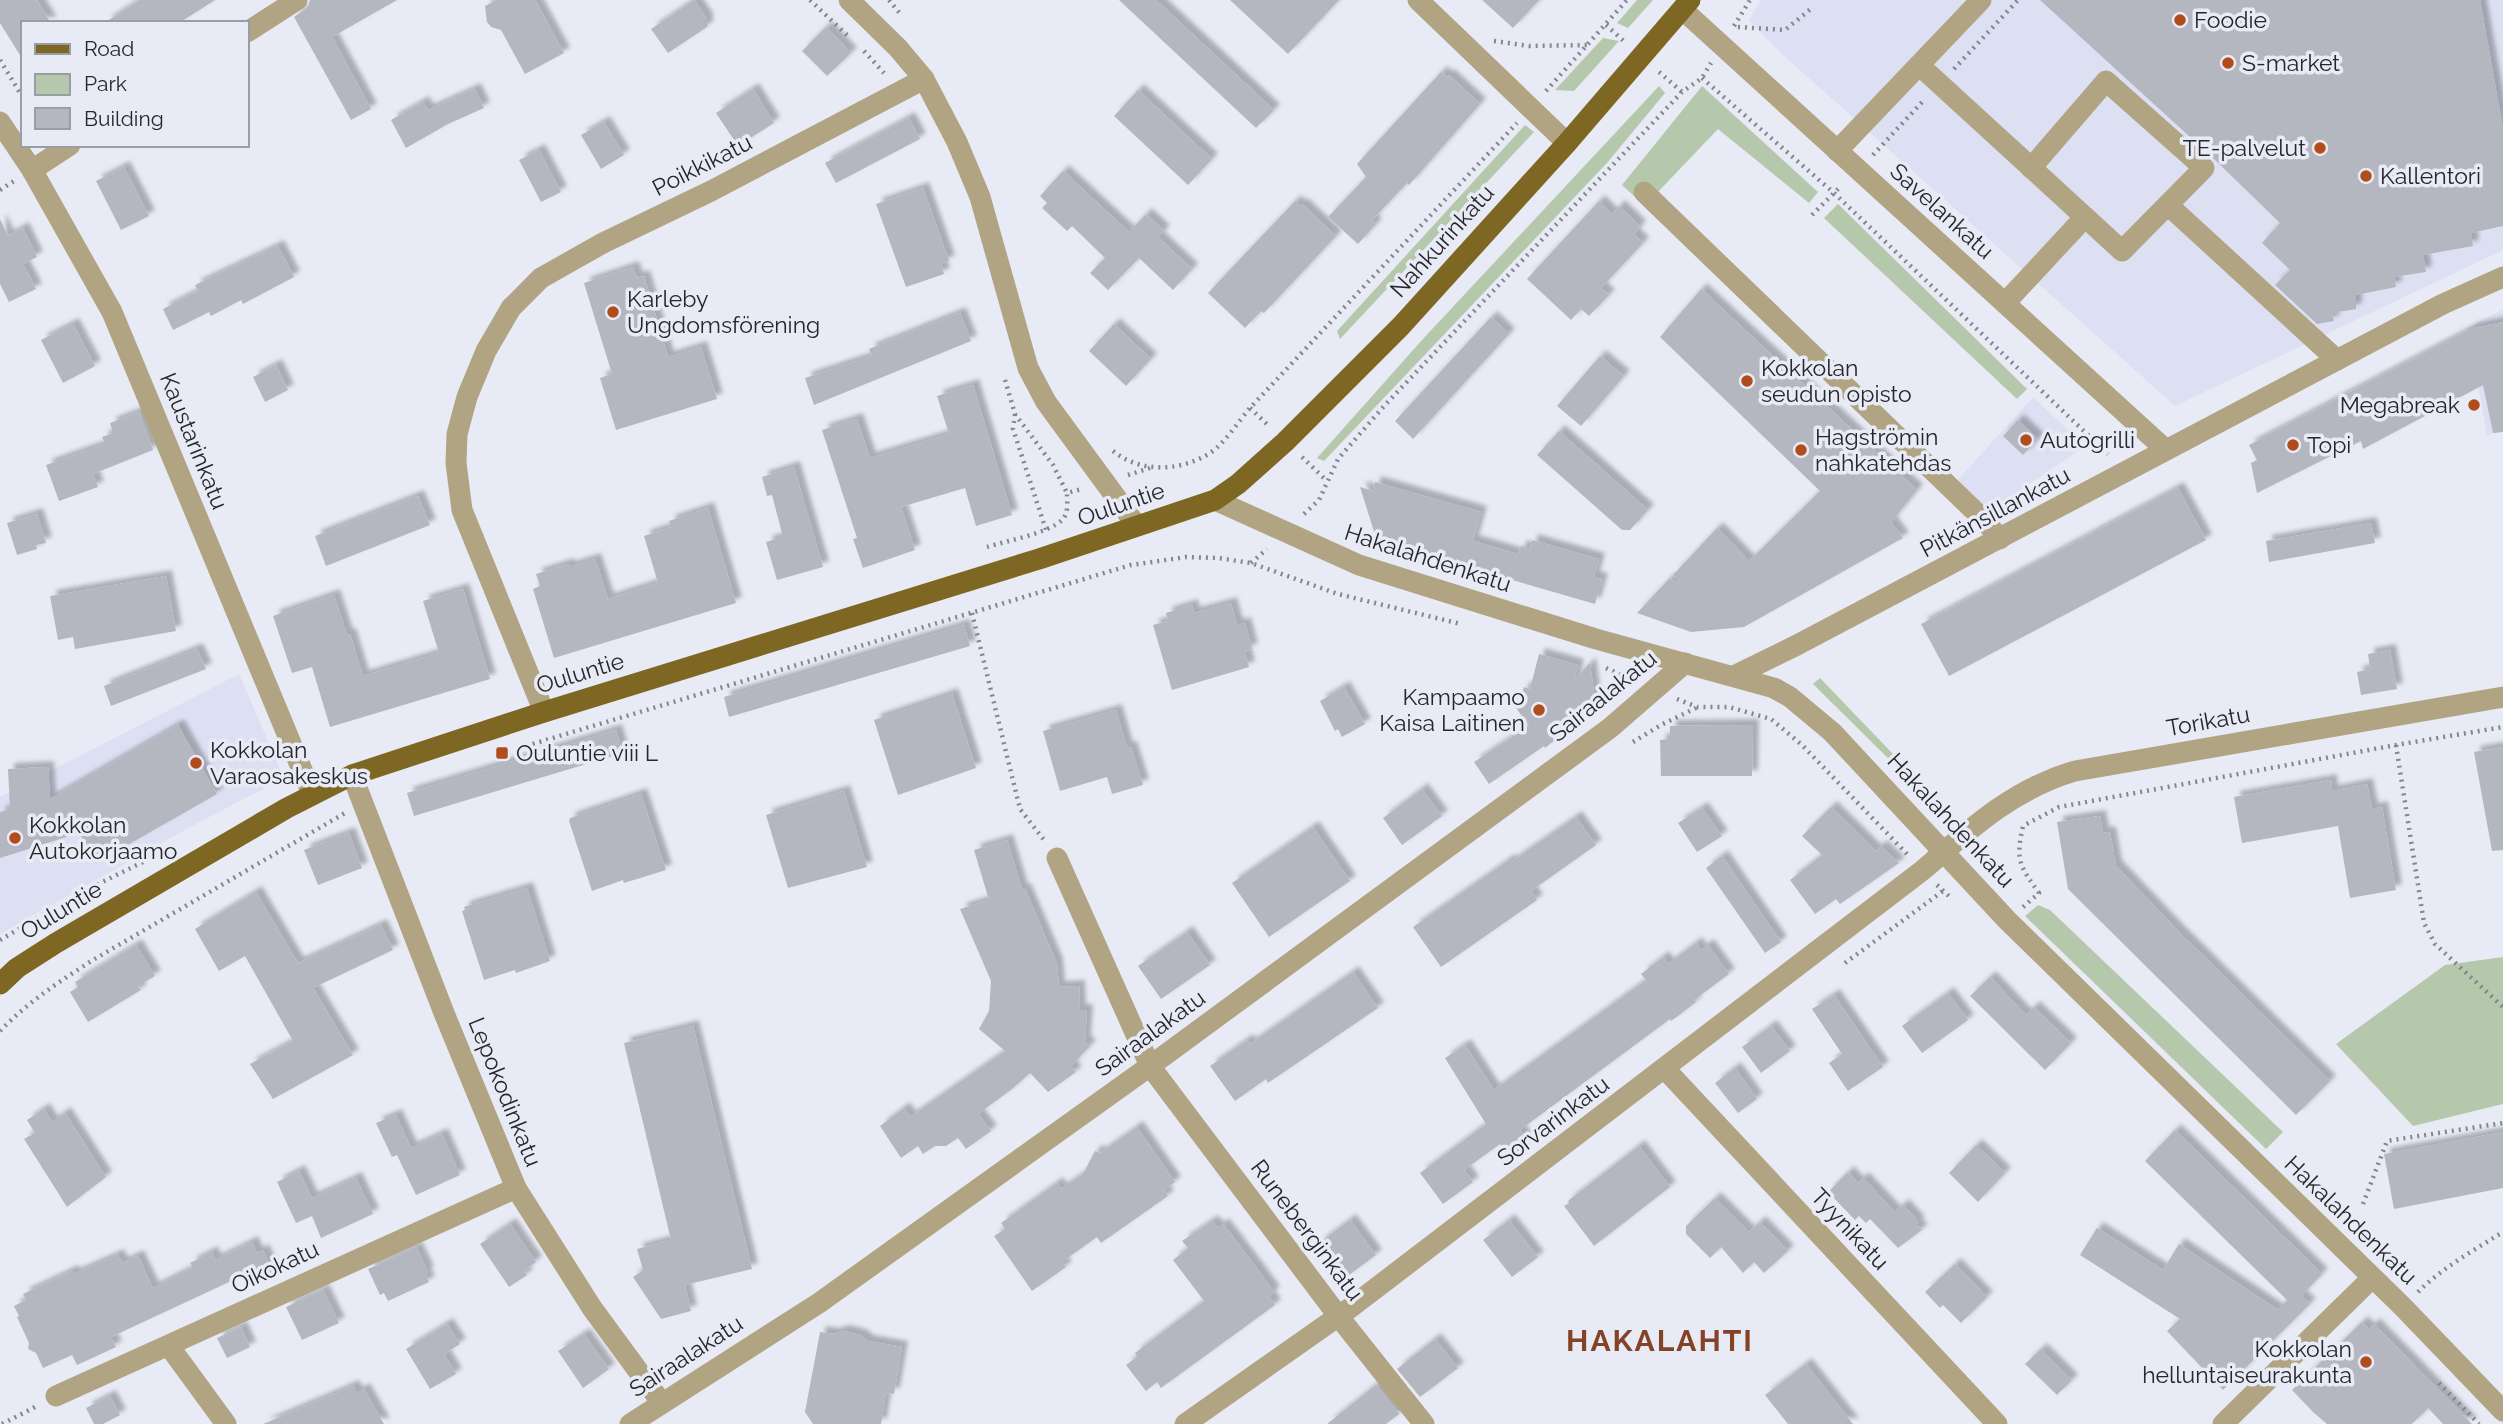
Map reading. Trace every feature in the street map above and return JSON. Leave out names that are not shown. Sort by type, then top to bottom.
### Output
[{"type":"main road","name":"Nahkurinkatu","points":[[1215,500],[1238,484],[1286,442],[1401,326],[1567,144],[1686,5]]},
{"type":"main road","name":"Ouluntie","points":[[0,984],[17,968],[56,943],[312,794],[352,775],[544,712],[1039,559],[1215,500]]},
{"type":"street","points":[[248,31],[298,0]]},
{"type":"street","points":[[849,0],[898,48],[924,79],[957,142],[980,197],[1028,368],[1046,402],[1137,526]]},
{"type":"street","points":[[1418,0],[1567,144]]},
{"type":"street","points":[[1838,151],[1981,0]]},
{"type":"street","name":"Savelankatu","points":[[1686,5],[1722,46],[2166,450]]},
{"type":"street","points":[[1919,65],[2031,168],[2122,251],[2204,168],[2106,81],[2031,168]]},
{"type":"street","name":"Poikkikatu","points":[[544,712],[462,510],[456,463],[457,434],[467,397],[486,351],[511,308],[541,278],[603,243],[711,191],[924,79]]},
{"type":"street","name":"Kaustarinkatu","points":[[0,122],[32,170],[112,312],[312,794]]},
{"type":"street","points":[[32,170],[67,147]]},
{"type":"street","points":[[1644,192],[1985,521],[2000,539]]},
{"type":"street","points":[[2168,205],[2337,360]]},
{"type":"street","points":[[2005,303],[2085,217]]},
{"type":"street","name":"Pitkänsillankatu","points":[[1734,676],[2000,539],[2443,304],[2503,277]]},
{"type":"street","name":"Hakalahdenkatu","points":[[1215,500],[1359,565],[1597,639],[1734,676],[1773,688],[1790,697],[1832,732],[2007,919],[2403,1307],[2503,1411]]},
{"type":"street","name":"Sairaalakatu","points":[[630,1424],[819,1303],[1150,1066],[1611,728],[1685,663]]},
{"type":"street","name":"Torikatu","points":[[1945,851],[1983,818],[2014,797],[2053,777],[2503,697]]},
{"type":"street","name":"Lepokodinkatu","points":[[352,775],[439,1001],[516,1188],[592,1308],[661,1402]]},
{"type":"street","name":"Sorvarinkatu","points":[[1185,1424],[1339,1317],[1665,1069],[1945,851]]},
{"type":"street","name":"Runeberginkatu","points":[[1057,858],[1150,1066],[1339,1317],[1424,1424]]},
{"type":"street","name":"Tyynikatu","points":[[1665,1069],[1997,1424]]},
{"type":"street","name":"Oikokatu","points":[[56,1396],[516,1188]]},
{"type":"street","points":[[2223,1424],[2372,1278]]},
{"type":"street","points":[[169,1346],[226,1424]]},
{"type":"path","points":[[810,0],[854,42]]},
{"type":"path","points":[[889,0],[905,20]]},
{"type":"path","points":[[1110,448],[1118,455],[1150,468],[1171,467],[1212,452],[1250,408],[1530,110],[1627,0]]},
{"type":"path","points":[[1284,533],[1319,499],[1338,459],[1385,405],[1682,92],[1702,78],[1750,0]]},
{"type":"path","points":[[1733,27],[1784,30],[1812,8]]},
{"type":"path","points":[[1488,40],[1529,46],[1569,47],[1588,44]]},
{"type":"path","points":[[863,50],[900,92]]},
{"type":"path","points":[[0,60],[21,95]]},
{"type":"path","points":[[1702,78],[1834,193],[2104,448]]},
{"type":"path","points":[[1812,215],[1834,193]]},
{"type":"path","points":[[1015,414],[1013,429],[1045,529]]},
{"type":"path","points":[[514,749],[1131,565],[1186,557],[1251,563],[1338,594],[1468,626]]},
{"type":"path","points":[[972,613],[1020,809],[1057,858]]},
{"type":"path","points":[[1601,666],[1697,707],[1729,707],[1771,719],[1802,745],[1952,900]]},
{"type":"path","points":[[2039,893],[2020,865],[2019,844],[2023,826],[2059,807],[2503,727]]},
{"type":"path","points":[[2396,745],[2424,923],[2435,944],[2503,1007]]},
{"type":"path","points":[[0,1031],[53,985],[363,804]]},
{"type":"path","points":[[2362,1204],[2387,1141],[2503,1123]]},
{"type":"path","points":[[2403,1307],[2428,1282],[2503,1232]]},
{"type":"path","points":[[2,1424],[56,1396]]},
{"type":"shaded area","points":[[1761,0],[2503,0],[2503,250],[2175,406],[1782,54],[1749,20]]},
{"type":"shaded area","points":[[2503,309],[2503,431],[2487,435],[2468,328]]},
{"type":"shaded area","points":[[2033,397],[2085,446],[1986,514],[1955,483]]},
{"type":"shaded area","points":[[239,674],[284,778],[194,825],[0,934],[0,797]]},
{"type":"green space","points":[[1637,0],[1653,0],[1628,28],[1617,23]]},
{"type":"green space","points":[[1603,38],[1619,41],[1574,91],[1555,90]]},
{"type":"green space","points":[[1659,86],[1665,93],[1607,163],[1324,461],[1317,458],[1422,340]]},
{"type":"green space","points":[[1702,86],[1818,192],[1809,203],[1718,129],[1656,194],[1643,184],[1634,196],[1622,185]]},
{"type":"green space","points":[[1525,125],[1534,132],[1340,339],[1337,331]]},
{"type":"green space","points":[[1838,204],[2027,389],[2017,399],[1824,218]]},
{"type":"green space","points":[[1820,678],[1917,779],[1906,776],[1813,684]]},
{"type":"green space","points":[[2038,905],[2050,910],[2283,1132],[2266,1149],[2025,916]]},
{"type":"green space","points":[[2503,957],[2503,1104],[2413,1126],[2336,1044],[2445,965]]},
{"type":"building","points":[[0,0],[37,0],[50,21],[21,21],[21,57],[0,23]]},
{"type":"building","points":[[140,0],[215,0],[182,21],[107,21]]},
{"type":"building","points":[[310,0],[397,0],[332,37],[371,109],[351,120],[294,17],[308,7]]},
{"type":"building","points":[[497,0],[535,0],[564,53],[525,74],[501,30],[491,27],[487,22],[485,6]]},
{"type":"building","points":[[694,0],[707,19],[707,27],[668,53],[651,29]]},
{"type":"building","points":[[1119,0],[1156,0],[1274,110],[1256,128]]},
{"type":"building","points":[[1230,0],[1339,0],[1288,54]]},
{"type":"building","points":[[1482,0],[1539,0],[1513,28]]},
{"type":"building","name":"Kallentori","points":[[2040,0],[2480,0],[2503,129],[2503,226],[2471,233],[2473,246],[2423,255],[2426,272],[2394,277],[2396,287],[2356,295],[2356,309],[2332,313],[2334,321],[2317,324],[2275,285],[2290,270],[2262,243],[2280,223]]},
{"type":"building","points":[[826,27],[851,53],[827,76],[802,51]]},
{"type":"building","points":[[1441,72],[1447,77],[1449,75],[1480,104],[1409,185],[1407,183],[1372,220],[1376,224],[1358,244],[1328,217],[1366,177],[1357,164]]},
{"type":"building","points":[[475,89],[484,108],[448,124],[406,148],[391,120],[423,102],[428,110]]},
{"type":"building","points":[[753,89],[774,123],[738,146],[716,113]]},
{"type":"building","points":[[1138,90],[1212,159],[1188,185],[1114,116]]},
{"type":"building","points":[[909,118],[920,139],[836,183],[825,163]]},
{"type":"building","points":[[604,122],[624,155],[601,169],[581,135]]},
{"type":"building","points":[[539,150],[561,192],[541,202],[519,160]]},
{"type":"building","points":[[124,167],[149,216],[121,230],[96,181]]},
{"type":"building","points":[[1063,171],[1129,232],[1146,214],[1164,231],[1158,237],[1192,269],[1173,290],[1139,258],[1108,290],[1090,273],[1105,258],[1072,226],[1067,231],[1042,208],[1047,203],[1040,196]]},
{"type":"building","points":[[923,188],[949,261],[941,264],[944,274],[906,287],[876,204]]},
{"type":"building","points":[[1295,201],[1300,206],[1302,204],[1336,236],[1264,313],[1261,311],[1245,328],[1208,293]]},
{"type":"building","points":[[1599,201],[1612,214],[1619,206],[1640,226],[1634,234],[1643,243],[1601,288],[1609,295],[1589,316],[1581,309],[1571,320],[1527,279]]},
{"type":"building","points":[[0,219],[8,236],[23,228],[37,257],[23,264],[36,289],[9,302],[0,284]]},
{"type":"building","points":[[278,246],[294,277],[243,304],[241,300],[211,316],[209,312],[173,330],[163,309],[198,291],[195,285]]},
{"type":"building","points":[[633,267],[637,278],[644,276],[668,357],[701,347],[717,399],[616,430],[600,378],[612,374],[584,283]]},
{"type":"building","name":"Hagströmin nahkatehdas","points":[[1701,289],[1917,490],[1891,522],[1903,538],[1744,627],[1691,632],[1637,613],[1669,579],[1682,583],[1673,575],[1717,528],[1749,561],[1820,491],[1660,337]]},
{"type":"building","points":[[960,313],[971,341],[814,405],[805,378],[872,356],[869,349]]},
{"type":"building","points":[[1491,317],[1509,334],[1413,439],[1395,421]]},
{"type":"building","points":[[2503,322],[2503,432],[2493,433],[2483,385],[2363,449],[2361,441],[2257,493],[2251,463],[2257,460],[2249,445],[2473,328]]},
{"type":"building","points":[[73,324],[95,366],[63,383],[41,340]]},
{"type":"building","points":[[1114,324],[1151,359],[1126,386],[1089,351]]},
{"type":"building","points":[[1600,356],[1624,376],[1581,426],[1557,406]]},
{"type":"building","points":[[276,365],[288,390],[265,402],[253,377]]},
{"type":"building","points":[[973,385],[1012,515],[976,526],[965,488],[901,507],[915,550],[863,568],[853,539],[857,538],[822,430],[857,419],[870,458],[949,434],[937,396]]},
{"type":"building","points":[[139,412],[153,450],[93,474],[98,487],[59,501],[46,465],[105,444],[102,437],[113,433],[110,423]]},
{"type":"building","points":[[2018,420],[2038,439],[2023,455],[2003,436]]},
{"type":"building","points":[[1559,431],[1648,510],[1630,530],[1622,530],[1537,455]]},
{"type":"building","points":[[794,467],[823,567],[777,580],[766,542],[783,537],[772,495],[767,496],[762,477]]},
{"type":"building","points":[[1375,482],[1481,512],[1473,541],[1518,554],[1521,546],[1530,549],[1532,540],[1599,559],[1594,577],[1602,579],[1595,604],[1377,541],[1360,487],[1373,491]]},
{"type":"building","points":[[2178,488],[2206,540],[1949,676],[1921,624]]},
{"type":"building","points":[[418,496],[430,525],[326,566],[315,536]]},
{"type":"building","points":[[708,508],[736,603],[554,658],[533,589],[540,586],[536,574],[595,559],[608,599],[658,583],[644,536],[671,527],[669,521]]},
{"type":"building","points":[[37,514],[46,543],[36,545],[37,549],[17,555],[7,523]]},
{"type":"building","points":[[2371,523],[2375,543],[2269,562],[2266,541]]},
{"type":"building","points":[[166,576],[176,631],[75,649],[73,637],[58,640],[50,596]]},
{"type":"building","points":[[463,589],[490,679],[330,727],[312,667],[292,673],[273,616],[334,595],[363,676],[439,653],[423,601]]},
{"type":"building","points":[[1231,603],[1237,625],[1245,623],[1252,649],[1245,651],[1249,667],[1172,690],[1153,625],[1168,621],[1166,613],[1192,605],[1194,613]]},
{"type":"building","points":[[964,625],[970,646],[729,717],[724,697]]},
{"type":"building","points":[[197,649],[206,669],[111,706],[104,686]]},
{"type":"building","points":[[2390,650],[2397,689],[2361,695],[2357,672],[2370,669],[2368,654]]},
{"type":"building","points":[[1539,654],[1578,665],[1574,680],[1590,663],[1596,707],[1545,748],[1544,746],[1489,784],[1474,762],[1529,726],[1514,705],[1520,700],[1524,687],[1530,689]]},
{"type":"building","points":[[1344,687],[1365,724],[1342,737],[1338,729],[1335,731],[1320,701]]},
{"type":"building","points":[[952,694],[976,768],[898,795],[874,720]]},
{"type":"building","points":[[1116,710],[1127,748],[1131,747],[1143,785],[1112,794],[1107,777],[1060,791],[1043,731]]},
{"type":"building","points":[[178,725],[217,794],[96,863],[79,833],[0,858],[0,812],[10,809],[8,769],[48,767],[50,799]]},
{"type":"building","points":[[1753,725],[1752,776],[1661,776],[1660,740],[1670,739],[1670,726]]},
{"type":"building","points":[[616,730],[623,753],[414,816],[407,793]]},
{"type":"building","points":[[2503,747],[2503,850],[2492,851],[2474,752]]},
{"type":"building","points":[[2331,780],[2332,791],[2367,784],[2372,809],[2382,807],[2396,890],[2350,898],[2338,826],[2242,843],[2234,797]]},
{"type":"building","points":[[1422,789],[1442,816],[1402,845],[1383,818]]},
{"type":"building","points":[[844,791],[867,867],[788,888],[766,815]]},
{"type":"building","points":[[641,794],[666,870],[624,883],[623,880],[592,891],[570,818]]},
{"type":"building","points":[[1831,807],[1876,851],[1881,846],[1899,863],[1840,904],[1836,899],[1815,914],[1790,880],[1822,855],[1802,836]]},
{"type":"building","points":[[1702,808],[1722,836],[1697,852],[1678,823]]},
{"type":"building","points":[[2100,816],[2103,833],[2110,832],[2116,866],[2330,1081],[2296,1115],[2068,889],[2057,822]]},
{"type":"building","points":[[1576,817],[1596,845],[1531,891],[1537,900],[1441,967],[1413,927]]},
{"type":"building","points":[[1313,827],[1350,881],[1269,937],[1232,883]]},
{"type":"building","points":[[349,833],[362,868],[318,885],[304,850]]},
{"type":"building","points":[[1007,840],[1022,890],[1025,889],[1057,964],[1059,987],[1079,986],[1080,1010],[1087,1010],[1085,1041],[1090,1046],[1071,1066],[1076,1072],[1048,1092],[1030,1073],[978,1114],[991,1131],[966,1149],[958,1138],[946,1146],[935,1146],[923,1154],[918,1146],[901,1158],[880,1126],[904,1108],[910,1117],[1005,1051],[979,1029],[989,1011],[991,981],[960,909],[989,900],[974,850]]},
{"type":"building","points":[[1722,856],[1781,942],[1765,953],[1706,868]]},
{"type":"building","points":[[527,888],[550,961],[516,973],[515,970],[484,980],[462,911],[465,910],[464,907]]},
{"type":"building","points":[[256,892],[298,963],[381,925],[393,950],[313,988],[353,1055],[273,1099],[250,1064],[293,1041],[245,956],[219,971],[195,929]]},
{"type":"building","points":[[1187,932],[1210,965],[1161,999],[1138,966]]},
{"type":"building","points":[[1696,943],[1701,950],[1708,945],[1729,974],[1694,1000],[1696,1002],[1678,1016],[1671,1021],[1670,1019],[1520,1130],[1529,1144],[1508,1158],[1500,1144],[1464,1170],[1473,1182],[1443,1204],[1420,1173],[1486,1124],[1445,1058],[1465,1045],[1494,1090],[1646,980],[1641,974],[1663,957],[1668,964]]},
{"type":"building","points":[[136,945],[155,976],[138,986],[141,990],[88,1022],[70,992],[78,987],[75,982]]},
{"type":"building","points":[[1353,972],[1378,1008],[1268,1083],[1266,1079],[1235,1101],[1210,1066],[1247,1040],[1250,1044]]},
{"type":"building","points":[[1990,977],[2026,1015],[2034,1007],[2071,1043],[2045,1070],[1970,996]]},
{"type":"building","points":[[1948,993],[1968,1020],[1922,1053],[1902,1026]]},
{"type":"building","points":[[1834,995],[1883,1067],[1848,1091],[1829,1063],[1842,1054],[1812,1009]]},
{"type":"building","points":[[693,1026],[752,1269],[685,1285],[691,1311],[661,1319],[633,1277],[643,1270],[637,1249],[671,1240],[624,1043]]},
{"type":"building","points":[[1771,1026],[1790,1051],[1761,1073],[1742,1047]]},
{"type":"building","points":[[1735,1068],[1757,1099],[1738,1113],[1715,1083]]},
{"type":"building","points":[[44,1109],[52,1122],[65,1113],[106,1177],[67,1207],[24,1139],[35,1133],[27,1120]]},
{"type":"building","points":[[396,1115],[411,1148],[442,1134],[460,1175],[416,1195],[397,1155],[392,1157],[376,1123]]},
{"type":"building","points":[[1137,1127],[1175,1182],[1164,1190],[1168,1196],[1101,1243],[1097,1237],[1062,1262],[1066,1267],[1032,1291],[994,1236],[1005,1229],[1001,1223],[1057,1183],[1061,1189],[1083,1174],[1095,1151],[1100,1153]]},
{"type":"building","points":[[2175,1130],[2322,1274],[2301,1296],[2310,1304],[2223,1390],[2167,1331],[2180,1319],[2080,1255],[2097,1228],[2163,1270],[2179,1244],[2278,1310],[2287,1300],[2145,1161]]},
{"type":"building","points":[[2503,1132],[2503,1188],[2394,1209],[2384,1154]]},
{"type":"building","points":[[1976,1145],[2005,1173],[1978,1202],[1949,1173]]},
{"type":"building","points":[[1639,1146],[1670,1187],[1594,1246],[1564,1206]]},
{"type":"building","points":[[299,1171],[312,1198],[356,1178],[373,1214],[321,1238],[312,1216],[296,1223],[277,1182]]},
{"type":"building","points":[[1848,1172],[1858,1183],[1863,1178],[1895,1212],[1903,1205],[1919,1222],[1916,1224],[1922,1230],[1898,1248],[1870,1219],[1866,1223],[1859,1216],[1855,1220],[1828,1192]]},
{"type":"building","points":[[1715,1198],[1749,1232],[1760,1222],[1788,1251],[1764,1273],[1754,1262],[1743,1273],[1721,1247],[1710,1258],[1686,1234],[1686,1226]]},
{"type":"building","points":[[1350,1220],[1376,1255],[1345,1278],[1319,1243]]},
{"type":"building","points":[[1509,1220],[1538,1257],[1512,1277],[1483,1240]]},
{"type":"building","points":[[1212,1221],[1218,1228],[1223,1224],[1255,1266],[1274,1292],[1269,1296],[1275,1305],[1161,1388],[1157,1382],[1146,1391],[1126,1365],[1137,1357],[1135,1353],[1204,1301],[1173,1260],[1188,1248],[1182,1241]]},
{"type":"building","points":[[510,1224],[536,1262],[524,1271],[527,1275],[509,1287],[480,1244]]},
{"type":"building","points":[[252,1242],[257,1253],[263,1250],[275,1276],[247,1288],[242,1276],[111,1337],[116,1347],[77,1365],[72,1355],[43,1368],[36,1353],[28,1349],[29,1343],[14,1306],[26,1300],[23,1294],[72,1271],[74,1274],[118,1255],[122,1263],[138,1256],[153,1288],[193,1268],[190,1263],[212,1252],[215,1260]]},
{"type":"building","points":[[416,1247],[428,1272],[425,1274],[429,1282],[388,1301],[384,1293],[380,1295],[368,1269]]},
{"type":"building","points":[[1955,1264],[1987,1297],[1961,1323],[1943,1305],[1940,1308],[1925,1292]]},
{"type":"building","points":[[323,1290],[339,1323],[302,1340],[286,1307]]},
{"type":"building","name":"Kokkolan helluntaiseurakunta","points":[[2362,1322],[2369,1329],[2374,1324],[2472,1424],[2443,1424],[2428,1408],[2412,1424],[2327,1424],[2313,1412],[2292,1390]]},
{"type":"building","points":[[447,1324],[460,1344],[444,1354],[456,1374],[430,1389],[406,1349]]},
{"type":"building","points":[[241,1327],[250,1347],[227,1358],[217,1338]]},
{"type":"building","points":[[844,1331],[860,1335],[868,1341],[902,1347],[894,1394],[886,1393],[881,1424],[813,1424],[805,1412],[820,1332],[833,1334]]},
{"type":"building","points":[[584,1334],[609,1369],[583,1388],[558,1351]]},
{"type":"building","points":[[1435,1339],[1458,1368],[1420,1397],[1397,1369]]},
{"type":"building","points":[[2041,1349],[2072,1380],[2057,1395],[2025,1364]]},
{"type":"building","points":[[1806,1364],[1853,1424],[1788,1424],[1765,1395]]},
{"type":"building","points":[[1376,1385],[1399,1414],[1386,1424],[1327,1424]]},
{"type":"building","points":[[353,1386],[357,1393],[364,1389],[384,1424],[263,1424]]},
{"type":"building","points":[[110,1396],[120,1415],[103,1424],[94,1424],[86,1408]]},
{"type":"place","name":"Foodie","points":[[2180,20]]},
{"type":"place","name":"S-market","points":[[2228,63]]},
{"type":"place","name":"TE-palvelut","points":[[2320,148]]},
{"type":"place","name":"Kallentori","points":[[2366,176]]},
{"type":"place","name":"Karleby Ungdomsförening","points":[[613,312]]},
{"type":"place","name":"Kokkolan seudun opisto","points":[[1747,381]]},
{"type":"place","name":"Megabreak","points":[[2474,405]]},
{"type":"place","name":"Autogrilli","points":[[2026,440]]},
{"type":"place","name":"Topi","points":[[2293,445]]},
{"type":"place","name":"Hagströmin nahkatehdas","points":[[1801,450]]},
{"type":"place","name":"Kampaamo Kaisa Laitinen","points":[[1539,710]]},
{"type":"place","name":"Ouluntie viii L","points":[[502,753]]},
{"type":"place","name":"Kokkolan Varaosakeskus","points":[[196,763]]},
{"type":"place","name":"Kokkolan Autokorjaamo","points":[[15,838]]},
{"type":"place","name":"Kokkolan helluntaiseurakunta","points":[[2366,1362]]},
{"type":"district","name":"HAKALAHTI","points":[[1660,1341]]}]
